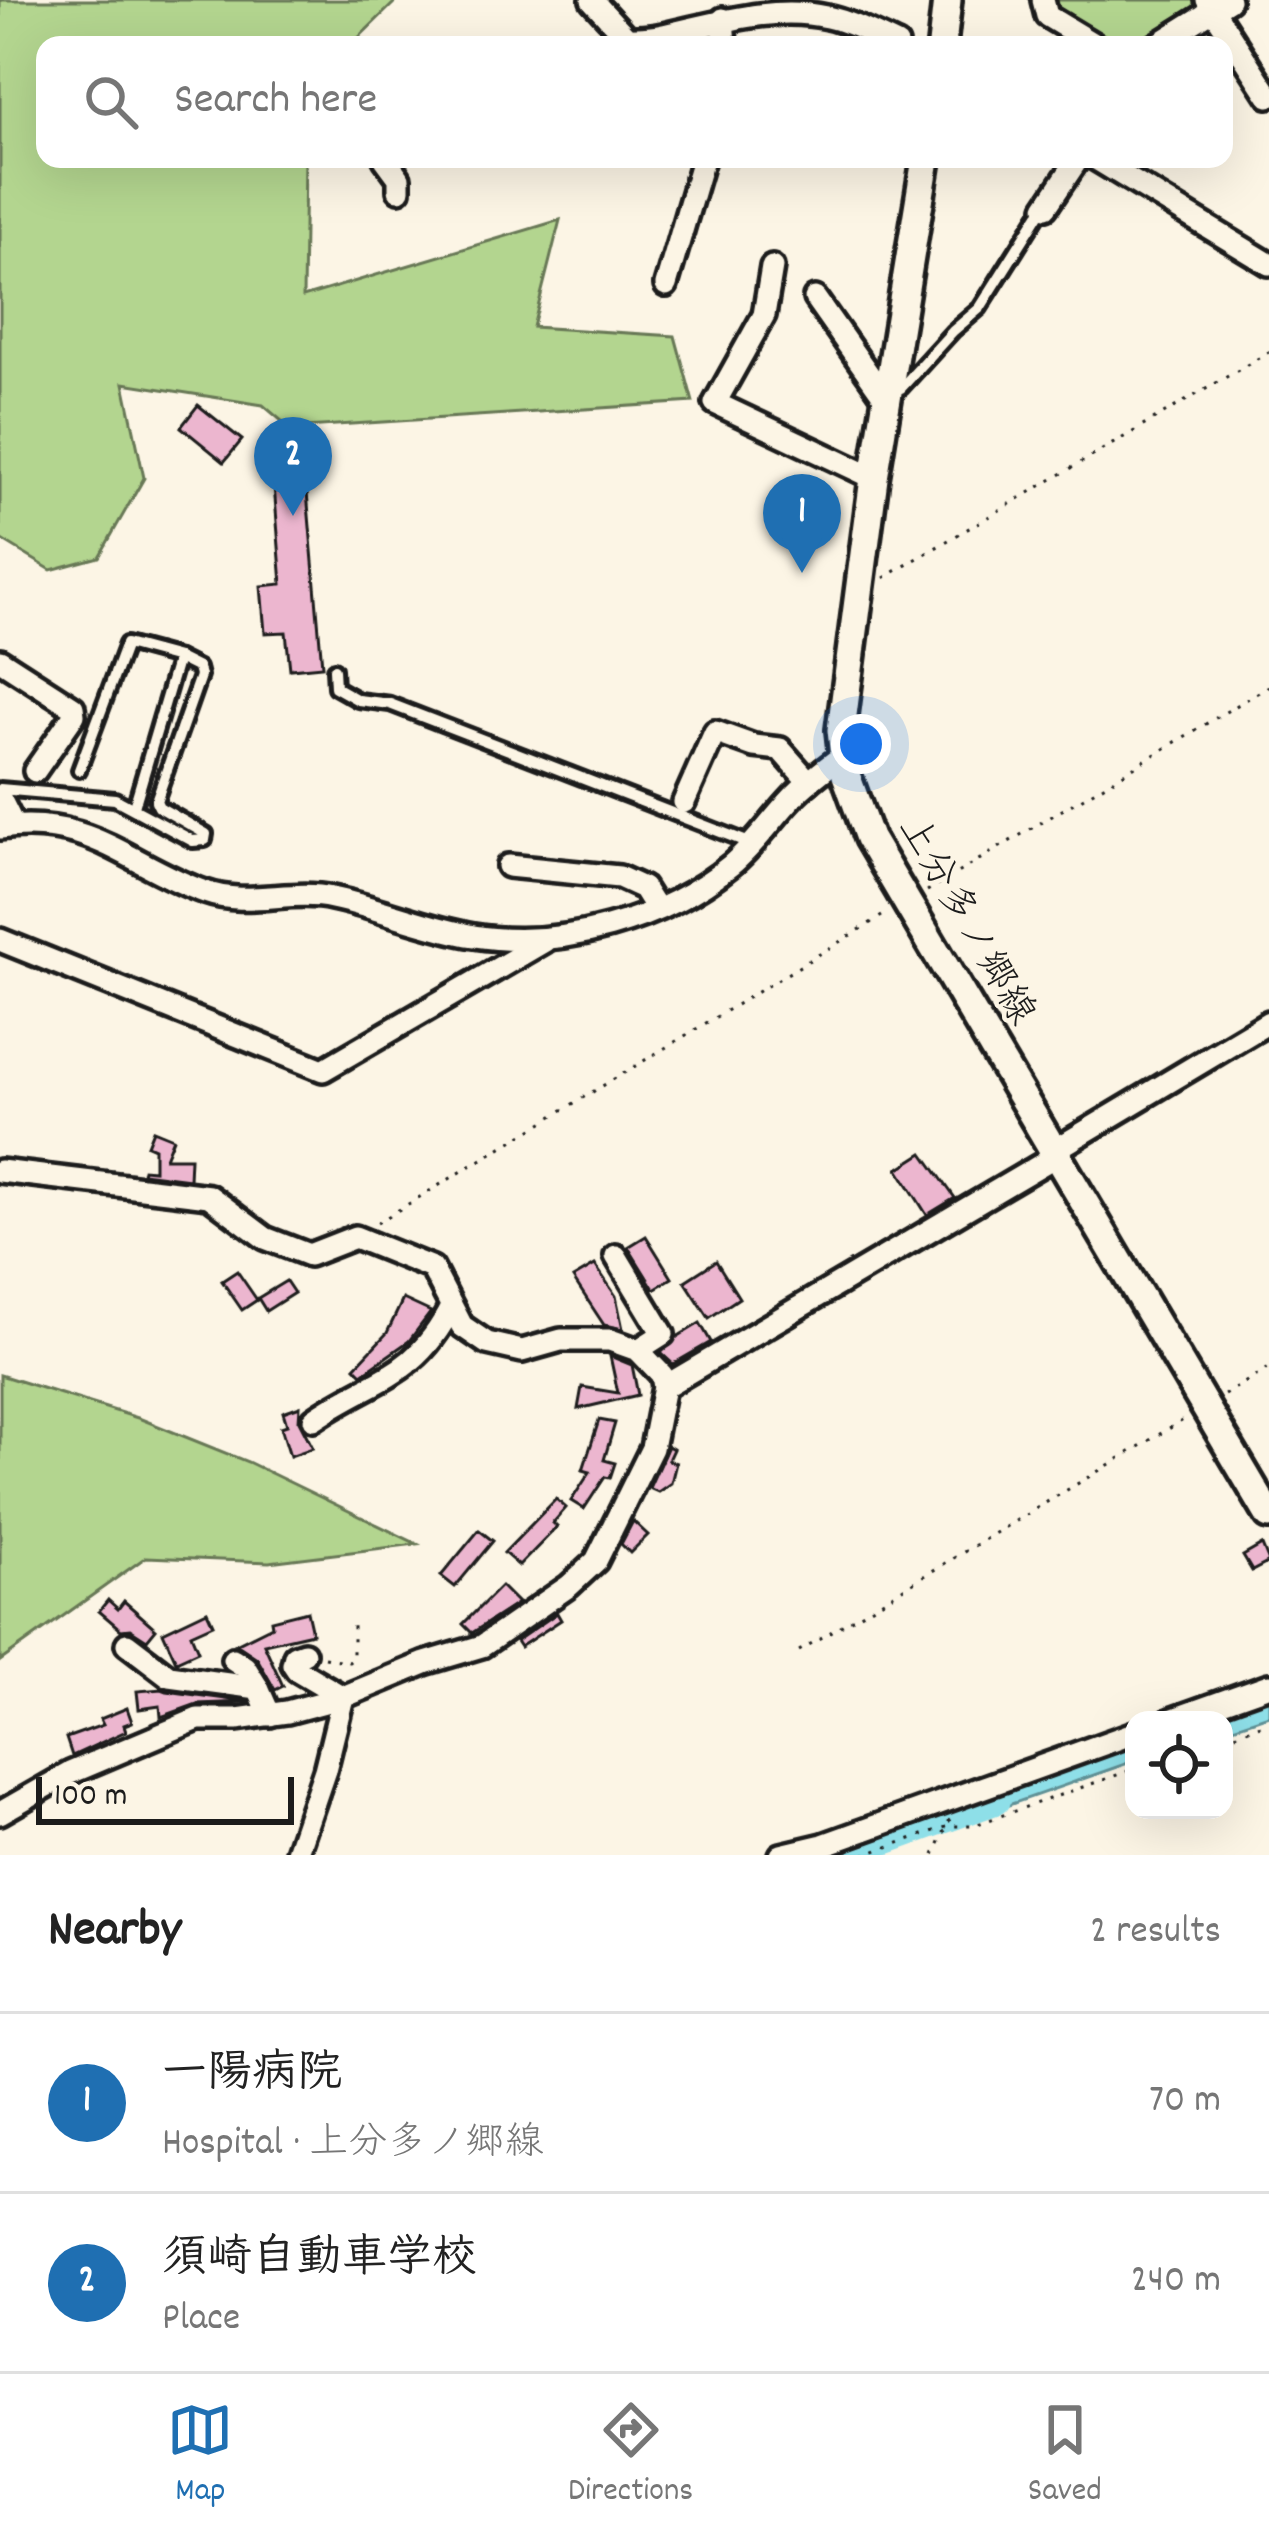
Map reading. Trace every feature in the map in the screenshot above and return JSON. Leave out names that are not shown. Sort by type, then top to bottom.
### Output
[{"type":"main road","points":[[943,36],[947,0]]},
{"type":"main road","name":"上分多ノ郷線","points":[[925,168],[859,582],[842,756],[859,817],[906,902],[1269,1515]]},
{"type":"street","points":[[592,0],[625,36]]},
{"type":"street","points":[[1043,0],[1047,16],[1080,36]]},
{"type":"street","points":[[1170,36],[1216,3],[1269,96]]},
{"type":"street","points":[[660,36],[723,20],[825,8],[852,35]]},
{"type":"street","points":[[723,20],[724,36]]},
{"type":"street","points":[[392,168],[399,178],[399,190]]},
{"type":"street","points":[[666,285],[700,168]]},
{"type":"street","points":[[1046,207],[1072,168]]},
{"type":"street","points":[[1111,168],[1269,264]]},
{"type":"street","points":[[772,267],[764,315],[715,403],[874,478]]},
{"type":"street","points":[[815,298],[890,403]]},
{"type":"street","points":[[0,660],[73,707],[74,715],[35,770]]},
{"type":"street","points":[[684,802],[715,732],[754,746],[780,749],[809,782]]},
{"type":"street","points":[[0,798],[7,827],[103,840],[218,896],[325,896],[472,936],[551,937],[656,909],[716,876],[753,844],[809,782],[842,756]]},
{"type":"street","points":[[508,866],[619,877],[644,888],[656,909]]},
{"type":"street","points":[[0,940],[323,1070],[551,937]]},
{"type":"street","points":[[664,1387],[1044,1163],[1053,1151],[1269,1022]]},
{"type":"street","points":[[0,1172],[209,1196],[265,1238],[308,1255],[355,1237],[432,1268],[462,1326],[475,1336],[509,1350],[610,1340],[638,1350],[662,1375],[664,1387],[655,1436],[634,1490],[587,1572],[482,1646],[425,1663],[343,1697],[270,1715],[198,1719],[70,1773],[0,1813]]},
{"type":"street","points":[[616,1256],[662,1334],[638,1350]]},
{"type":"street","points":[[314,1419],[411,1363],[428,1346],[451,1307]]},
{"type":"street","points":[[127,1644],[169,1676],[258,1688]]},
{"type":"street","points":[[304,1653],[292,1664],[343,1697]]},
{"type":"street","points":[[233,1659],[245,1667],[270,1715]]},
{"type":"street","points":[[1196,1711],[1269,1685]]},
{"type":"street","points":[[296,1855],[343,1697]]},
{"type":"street","points":[[781,1855],[1125,1736]]},
{"type":"lane","points":[[890,403],[953,331],[980,308],[1046,207]]},
{"type":"lane","points":[[0,788],[115,799],[193,841],[205,840],[200,827],[159,807],[156,801],[200,676],[198,668],[125,644],[80,770]]},
{"type":"lane","points":[[134,807],[178,658]]},
{"type":"lane","points":[[334,669],[335,687],[358,700],[390,704],[753,844]]},
{"type":"path","points":[[859,582],[882,579],[1269,352]]},
{"type":"path","points":[[355,1237],[1269,686]]},
{"type":"path","points":[[799,1651],[1269,1368]]},
{"type":"path","points":[[304,1653],[349,1662],[356,1653],[353,1620]]},
{"type":"path","points":[[1233,1735],[1269,1722]]},
{"type":"path","points":[[863,1855],[950,1823],[972,1826],[1125,1772]]},
{"type":"path","points":[[934,1855],[950,1823]]},
{"type":"green space","points":[[0,0],[397,0],[360,36],[36,36],[36,168],[305,168],[303,297],[560,220],[533,327],[675,336],[693,402],[290,428],[263,405],[124,383],[144,478],[99,557],[51,570],[0,539]]},
{"type":"green space","points":[[1054,0],[1198,0],[1153,36],[1098,36],[1058,11]]},
{"type":"green space","points":[[0,1375],[141,1419],[248,1462],[417,1544],[269,1562],[146,1557],[0,1661]]},
{"type":"water","points":[[1269,1696],[1269,1715],[1233,1727],[1233,1711],[1226,1711]]},
{"type":"water","points":[[1125,1746],[1125,1764],[963,1821],[958,1805]]},
{"type":"building","points":[[198,405],[242,440],[224,462],[181,427]]},
{"type":"building","points":[[303,446],[322,666],[290,669],[286,632],[265,633],[261,586],[282,584],[271,448]]},
{"type":"building","points":[[153,1130],[173,1138],[165,1158],[190,1158],[189,1179],[142,1173],[143,1169],[154,1170],[154,1148],[147,1145]]},
{"type":"building","points":[[923,1153],[955,1198],[927,1215],[898,1169]]},
{"type":"building","points":[[646,1236],[672,1278],[654,1289],[628,1247]]},
{"type":"building","points":[[716,1261],[739,1298],[709,1318],[685,1281]]},
{"type":"building","points":[[595,1265],[616,1296],[623,1329],[604,1325],[573,1278]]},
{"type":"building","points":[[237,1271],[257,1300],[242,1310],[222,1281]]},
{"type":"building","points":[[286,1281],[294,1293],[266,1311],[258,1298]]},
{"type":"building","points":[[403,1299],[431,1312],[409,1341],[362,1374],[355,1367],[387,1333]]},
{"type":"building","points":[[700,1323],[711,1342],[673,1364],[661,1353],[677,1337]]},
{"type":"building","points":[[610,1356],[632,1365],[638,1395],[578,1409],[582,1387],[618,1393]]},
{"type":"building","points":[[300,1406],[299,1421],[313,1448],[290,1456],[281,1427],[287,1425],[283,1412]]},
{"type":"building","points":[[599,1420],[615,1423],[604,1460],[615,1463],[610,1478],[605,1477],[584,1509],[571,1501],[590,1472],[583,1470]]},
{"type":"building","points":[[668,1446],[673,1449],[668,1460],[676,1463],[671,1483],[658,1492],[649,1488]]},
{"type":"building","points":[[556,1499],[566,1508],[553,1523],[557,1527],[519,1566],[504,1553]]},
{"type":"building","points":[[633,1521],[648,1535],[630,1553],[621,1544]]},
{"type":"building","points":[[479,1530],[493,1541],[455,1587],[441,1576]]},
{"type":"building","points":[[1262,1545],[1269,1562],[1252,1571],[1243,1556]]},
{"type":"building","points":[[501,1586],[518,1603],[472,1633],[463,1624]]},
{"type":"building","points":[[108,1600],[118,1609],[124,1601],[156,1629],[147,1640],[130,1629],[121,1630],[99,1611]]},
{"type":"building","points":[[207,1611],[213,1624],[191,1634],[198,1651],[176,1661],[163,1632]]},
{"type":"building","points":[[307,1611],[312,1633],[264,1644],[283,1686],[275,1690],[257,1658],[236,1644],[272,1626],[271,1620]]},
{"type":"building","points":[[557,1613],[561,1620],[520,1647],[516,1641]]},
{"type":"building","points":[[162,1689],[248,1702],[197,1704],[161,1717],[160,1706],[139,1709],[137,1691]]},
{"type":"building","points":[[127,1708],[132,1722],[124,1725],[126,1731],[72,1756],[66,1738],[103,1725],[100,1719]]},
{"type":"waterway","points":[[843,1855],[995,1800]]},
{"type":"place","name":"須崎自動車学校","points":[[293,516]]},
{"type":"place","name":"一陽病院","points":[[802,573]]}]
